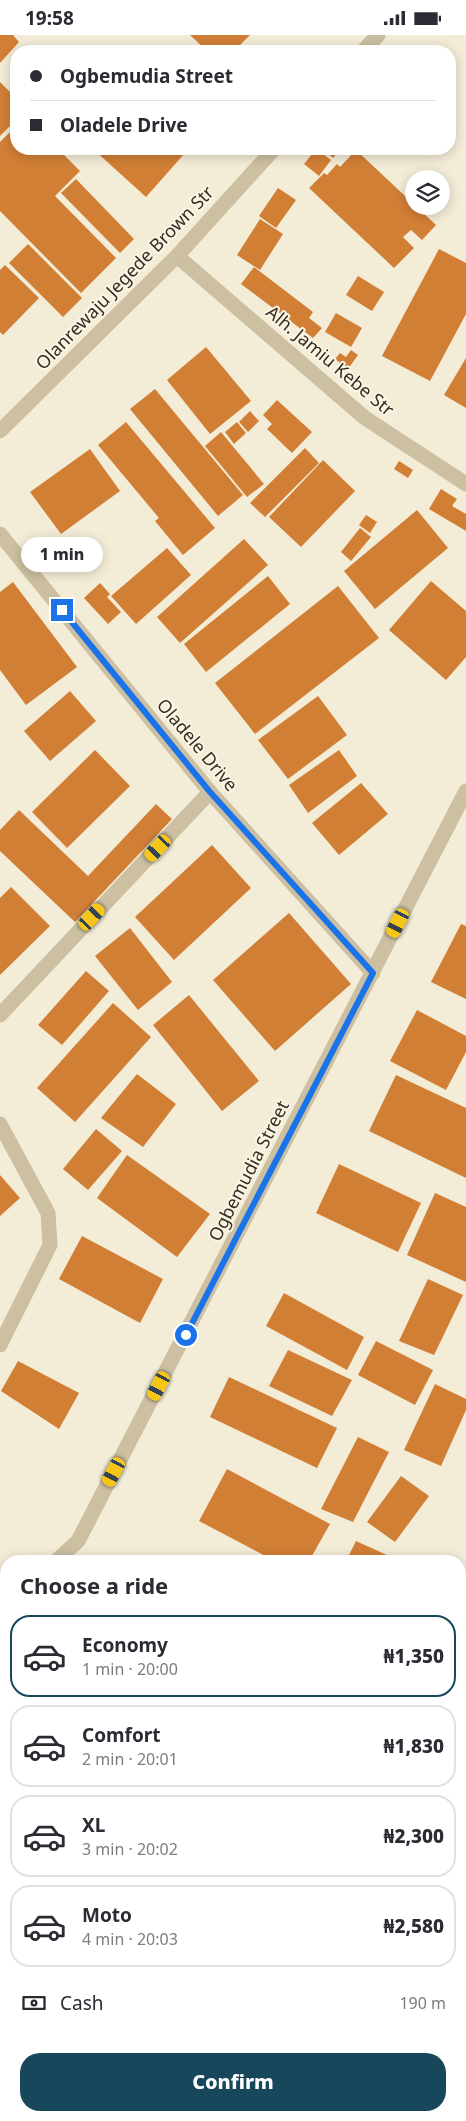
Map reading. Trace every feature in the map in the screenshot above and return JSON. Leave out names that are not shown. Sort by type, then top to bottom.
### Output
[{"type":"street","points":[[369,45],[378,35]]},
{"type":"street","name":"Olanrewaju Jegede Brown Str","points":[[0,431],[177,256],[269,155]]},
{"type":"street","name":"Alh. Jamiu Kebe Str","points":[[177,256],[365,418],[466,484]]},
{"type":"street","name":"Oladele Drive","points":[[0,534],[210,792],[373,973]]},
{"type":"street","name":"Ogbemudia Street","points":[[63,1555],[78,1541],[466,791]]},
{"type":"street","points":[[0,1015],[210,792]]},
{"type":"street","points":[[0,1125],[48,1213],[50,1245],[0,1345]]},
{"type":"building","points":[[0,35],[13,35],[19,42],[16,45],[10,45],[10,52],[0,63]]},
{"type":"building","points":[[190,35],[250,35],[240,45],[201,45]]},
{"type":"building","points":[[0,82],[10,92],[10,126],[0,136]]},
{"type":"building","points":[[10,132],[10,155],[64,155],[80,171],[55,196],[116,258],[81,293],[0,211],[0,142]]},
{"type":"building","points":[[100,155],[183,155],[146,197]]},
{"type":"building","points":[[311,155],[324,155],[331,160],[319,176],[304,164]]},
{"type":"building","points":[[351,155],[361,155],[405,196],[405,215],[425,215],[436,225],[422,240],[411,230],[403,237],[414,248],[394,268],[309,188],[324,173],[327,175],[337,164],[340,167]]},
{"type":"building","points":[[76,179],[134,239],[120,253],[61,193]]},
{"type":"building","points":[[278,188],[296,200],[276,228],[259,216]]},
{"type":"building","points":[[260,219],[283,234],[260,270],[237,255]]},
{"type":"building","points":[[28,244],[82,298],[63,317],[9,263]]},
{"type":"building","points":[[439,249],[466,263],[466,314],[430,381],[382,356]]},
{"type":"building","points":[[5,265],[39,298],[3,335],[0,332],[0,270]]},
{"type":"building","points":[[254,267],[313,312],[309,318],[322,328],[313,338],[241,284]]},
{"type":"building","points":[[358,276],[384,292],[372,311],[346,295]]},
{"type":"building","points":[[336,313],[362,328],[351,347],[325,332]]},
{"type":"building","points":[[206,347],[251,401],[210,434],[167,380]]},
{"type":"building","points":[[351,350],[358,355],[348,369],[335,359],[340,353],[346,357]]},
{"type":"building","points":[[466,358],[466,408],[444,395]]},
{"type":"building","points":[[155,389],[243,495],[218,516],[130,409]]},
{"type":"building","points":[[277,400],[312,432],[292,453],[267,429],[272,424],[263,415]]},
{"type":"building","points":[[250,411],[259,421],[248,432],[239,422]]},
{"type":"building","points":[[126,422],[215,528],[183,555],[155,521],[159,518],[98,445]]},
{"type":"building","points":[[237,422],[246,433],[234,444],[225,432]]},
{"type":"building","points":[[221,432],[264,484],[247,497],[205,446]]},
{"type":"building","points":[[305,448],[319,463],[265,517],[250,503]]},
{"type":"building","points":[[90,449],[120,491],[61,534],[30,492]]},
{"type":"building","points":[[323,460],[355,491],[301,547],[269,517]]},
{"type":"building","points":[[399,461],[413,470],[408,478],[394,469]]},
{"type":"building","points":[[441,489],[457,499],[452,506],[466,514],[466,531],[429,509]]},
{"type":"building","points":[[417,510],[448,548],[375,609],[344,571]]},
{"type":"building","points":[[366,515],[377,522],[370,533],[359,525]]},
{"type":"building","points":[[360,528],[371,537],[351,561],[341,552]]},
{"type":"building","points":[[244,539],[268,565],[180,643],[157,617]]},
{"type":"building","points":[[167,548],[191,575],[136,624],[111,596]]},
{"type":"building","points":[[268,576],[290,604],[206,672],[184,644]]},
{"type":"building","points":[[431,581],[466,611],[466,657],[446,680],[389,630]]},
{"type":"building","points":[[13,582],[77,667],[26,705],[0,670],[0,592]]},
{"type":"building","points":[[100,583],[110,594],[107,597],[121,612],[108,624],[84,598]]},
{"type":"building","points":[[338,586],[379,638],[255,734],[215,683]]},
{"type":"building","points":[[70,691],[96,721],[50,761],[24,731]]},
{"type":"building","points":[[318,696],[347,735],[288,779],[258,740]]},
{"type":"building","points":[[95,750],[130,786],[67,848],[32,812]]},
{"type":"building","points":[[339,750],[357,776],[308,813],[289,785]]},
{"type":"building","points":[[361,783],[388,814],[339,855],[312,823]]},
{"type":"building","points":[[156,804],[172,819],[75,922],[0,851],[0,830],[19,810],[88,876]]},
{"type":"building","points":[[212,845],[251,888],[174,960],[135,917]]},
{"type":"building","points":[[11,887],[50,926],[0,975],[0,898]]},
{"type":"building","points":[[289,913],[351,984],[275,1051],[213,980]]},
{"type":"building","points":[[461,924],[466,926],[466,999],[431,982]]},
{"type":"building","points":[[130,928],[172,982],[138,1010],[95,956]]},
{"type":"building","points":[[86,971],[109,991],[62,1045],[38,1025]]},
{"type":"building","points":[[189,995],[259,1081],[222,1111],[153,1025]]},
{"type":"building","points":[[113,1003],[151,1037],[75,1122],[37,1088]]},
{"type":"building","points":[[417,1010],[466,1036],[466,1052],[446,1090],[390,1061]]},
{"type":"building","points":[[137,1074],[176,1104],[143,1147],[101,1118]]},
{"type":"building","points":[[396,1075],[466,1108],[466,1178],[369,1131]]},
{"type":"building","points":[[96,1129],[122,1151],[88,1190],[63,1169]]},
{"type":"building","points":[[127,1155],[210,1214],[177,1257],[97,1198]]},
{"type":"building","points":[[339,1164],[421,1203],[398,1252],[316,1213]]},
{"type":"building","points":[[0,1175],[20,1198],[0,1216]]},
{"type":"building","points":[[435,1193],[466,1207],[466,1282],[407,1255]]},
{"type":"building","points":[[82,1236],[163,1279],[140,1323],[59,1279]]},
{"type":"building","points":[[428,1279],[463,1295],[434,1355],[399,1341]]},
{"type":"building","points":[[284,1293],[364,1337],[347,1370],[266,1326]]},
{"type":"building","points":[[376,1341],[433,1370],[415,1405],[358,1375]]},
{"type":"building","points":[[288,1350],[352,1380],[332,1416],[269,1386]]},
{"type":"building","points":[[18,1361],[79,1393],[59,1429],[1,1391]]},
{"type":"building","points":[[229,1377],[337,1428],[317,1468],[210,1417]]},
{"type":"building","points":[[435,1384],[466,1399],[466,1410],[441,1466],[404,1450]]},
{"type":"building","points":[[358,1437],[389,1452],[353,1522],[321,1509]]},
{"type":"building","points":[[227,1469],[330,1524],[312,1555],[264,1555],[199,1521]]},
{"type":"building","points":[[401,1476],[429,1496],[395,1542],[367,1522]]},
{"type":"building","points":[[356,1541],[387,1555],[349,1555]]},
{"type":"route","points":[[62,610],[210,792],[373,973],[186,1335]]}]
